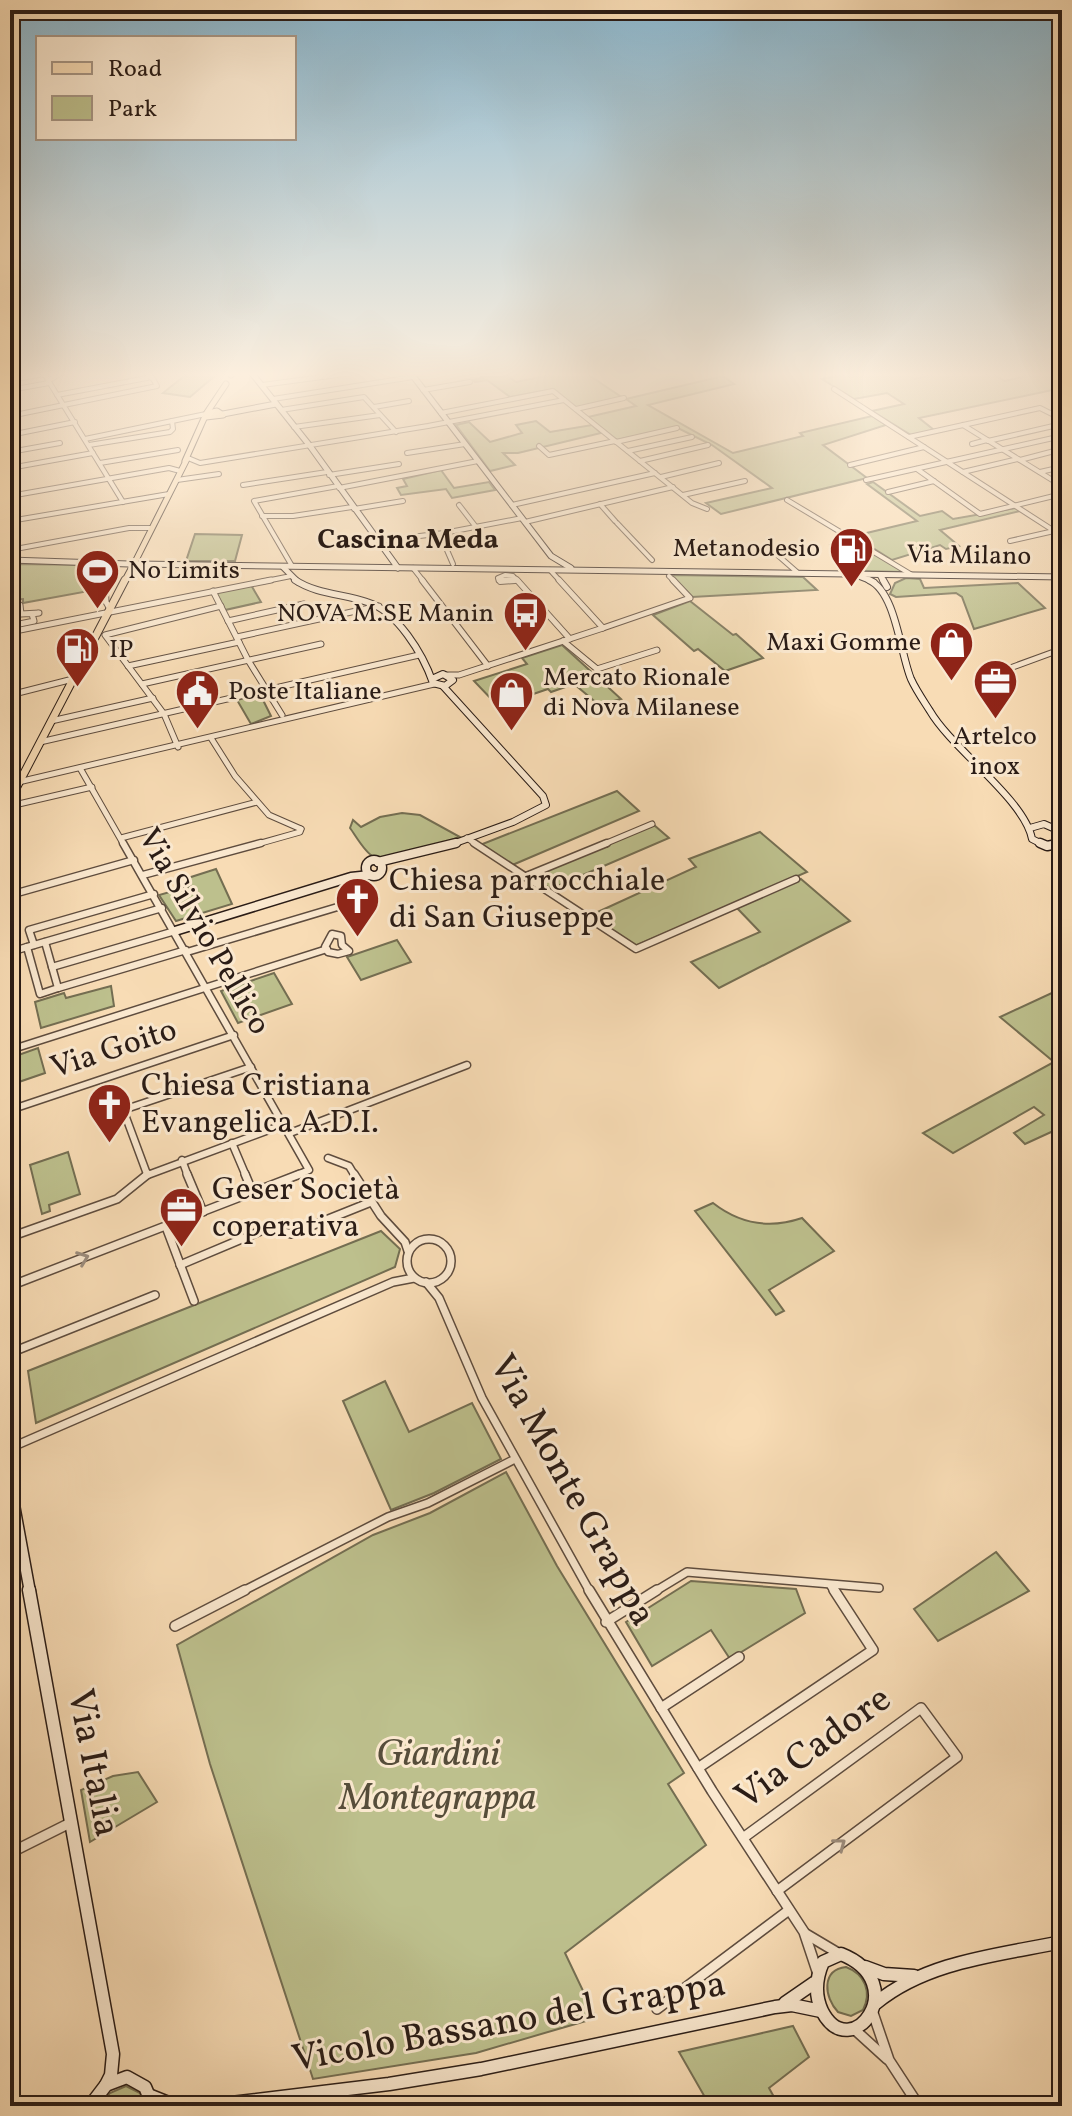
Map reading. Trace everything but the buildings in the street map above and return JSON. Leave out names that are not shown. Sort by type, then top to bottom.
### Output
[{"type":"main road","points":[[177,480],[180,471]]},
{"type":"main road","points":[[10,800],[182,471]]},
{"type":"street","points":[[105,471],[123,502]]},
{"type":"street","points":[[10,496],[153,471]]},
{"type":"street","points":[[243,485],[346,471]]},
{"type":"street","points":[[296,566],[287,559],[254,501],[426,471]]},
{"type":"street","points":[[486,471],[551,556],[557,562],[578,570]]},
{"type":"street","points":[[652,471],[707,509]]},
{"type":"street","points":[[660,477],[686,471]]},
{"type":"street","points":[[866,480],[909,471]]},
{"type":"street","points":[[919,471],[980,514],[1062,494]]},
{"type":"street","points":[[963,472],[968,471]]},
{"type":"street","points":[[1040,472],[1046,471]]},
{"type":"street","points":[[963,472],[1062,536]]},
{"type":"street","points":[[1040,472],[1062,486]]},
{"type":"street","points":[[328,473],[398,568]]},
{"type":"street","points":[[512,505],[655,473]]},
{"type":"street","points":[[177,480],[219,474]]},
{"type":"street","points":[[683,495],[745,481]]},
{"type":"street","points":[[888,492],[934,481]]},
{"type":"street","points":[[379,541],[523,520],[673,487]]},
{"type":"street","points":[[10,521],[169,494]]},
{"type":"street","points":[[787,500],[912,575]]},
{"type":"street","points":[[262,516],[293,516],[403,501]]},
{"type":"street","points":[[600,504],[652,560]]},
{"type":"street","points":[[459,505],[476,527]]},
{"type":"street","points":[[151,528],[129,528],[10,551],[10,560],[819,573]]},
{"type":"street","points":[[1010,541],[1054,531]]},
{"type":"street","points":[[437,534],[453,564]]},
{"type":"street","points":[[766,545],[800,573]]},
{"type":"street","points":[[551,556],[550,570],[604,627]]},
{"type":"street","points":[[282,566],[287,559]]},
{"type":"street","points":[[557,562],[568,588]]},
{"type":"street","points":[[105,563],[109,611]]},
{"type":"street","points":[[282,566],[305,587],[379,606],[389,612],[428,668],[431,682]]},
{"type":"street","points":[[291,576],[296,566]]},
{"type":"street","points":[[413,568],[488,666]]},
{"type":"street","points":[[565,580],[578,570]]},
{"type":"street","name":"Via Milano","points":[[819,573],[1062,577]]},
{"type":"street","name":"Via Milano","points":[[819,573],[878,574]]},
{"type":"street","points":[[876,583],[878,574]]},
{"type":"street","points":[[878,574],[886,590],[911,679],[938,725],[1017,810],[1030,828],[1029,835],[1036,842],[1062,851]]},
{"type":"street","points":[[506,584],[498,578],[505,575],[515,578],[570,639]]},
{"type":"street","points":[[848,575],[876,583],[886,590]]},
{"type":"street","points":[[886,590],[904,575]]},
{"type":"street","points":[[10,629],[291,576]]},
{"type":"street","points":[[443,686],[488,666],[690,598],[669,576]]},
{"type":"street","points":[[491,588],[514,582],[515,578]]},
{"type":"street","points":[[213,591],[279,717]]},
{"type":"street","points":[[11,604],[20,605],[21,614],[39,613],[32,614],[34,621],[18,628],[11,604]]},
{"type":"street","points":[[228,621],[304,604]]},
{"type":"street","points":[[178,747],[164,714],[105,636],[107,633],[221,606]]},
{"type":"street","points":[[128,666],[379,606]]},
{"type":"street","points":[[10,611],[10,618]]},
{"type":"street","points":[[563,641],[593,669],[657,650]]},
{"type":"street","points":[[142,684],[321,644]]},
{"type":"street","points":[[991,675],[1062,649]]},
{"type":"street","points":[[40,742],[419,655]]},
{"type":"street","points":[[986,666],[1006,667]]},
{"type":"street","points":[[428,668],[456,678]]},
{"type":"street","points":[[10,784],[178,747],[263,725],[279,717],[296,716],[431,682],[443,675]]},
{"type":"street","points":[[10,695],[73,679]]},
{"type":"street","points":[[348,878],[367,863],[397,861],[467,838],[543,808],[547,803],[443,686],[431,682]]},
{"type":"street","points":[[51,721],[153,698]]},
{"type":"street","points":[[143,875],[300,832],[301,829],[269,815],[235,776],[211,738]]},
{"type":"street","name":"Via Silvio Pellico","points":[[80,768],[309,1166],[306,1172],[253,1193]]},
{"type":"street","points":[[10,806],[92,787]]},
{"type":"street","points":[[121,838],[257,802]]},
{"type":"street","points":[[1017,810],[1062,829]]},
{"type":"street","points":[[524,877],[652,824]]},
{"type":"street","points":[[1030,828],[1048,825]]},
{"type":"street","points":[[467,838],[636,949],[796,879]]},
{"type":"street","points":[[1052,846],[1062,843]]},
{"type":"street","points":[[10,895],[134,860]]},
{"type":"street","points":[[52,967],[348,878],[382,872],[397,861]]},
{"type":"street","points":[[378,862],[383,865],[382,872]]},
{"type":"street","points":[[363,867],[364,872],[370,875]]},
{"type":"street","points":[[154,894],[29,930],[40,994],[361,900],[348,878]]},
{"type":"street","points":[[10,952],[162,908]]},
{"type":"street","points":[[10,1050],[327,949],[338,954],[349,951],[341,942],[341,936],[332,934],[327,949]]},
{"type":"street","points":[[45,942],[58,988]]},
{"type":"street","name":"Via Goito","points":[[10,1110],[234,1035]]},
{"type":"street","points":[[290,1133],[467,1065]]},
{"type":"street","points":[[147,1174],[124,1112],[126,1109],[251,1067]]},
{"type":"street","points":[[10,1237],[117,1199],[147,1174],[285,1124]]},
{"type":"street","points":[[10,1286],[253,1193],[232,1143]]},
{"type":"street","points":[[328,1158],[349,1166],[408,1252],[405,1267],[393,1282]]},
{"type":"street","points":[[182,1160],[203,1212]]},
{"type":"street","points":[[180,1265],[268,1228],[291,1234],[371,1202]]},
{"type":"street","points":[[166,1227],[194,1301]]},
{"type":"street","points":[[10,1448],[393,1282],[414,1278],[426,1282],[442,1278],[452,1267],[452,1254],[442,1243],[419,1243],[399,1235]]},
{"type":"street","points":[[408,1252],[419,1243]]},
{"type":"street","points":[[405,1267],[414,1278]]},
{"type":"street","points":[[439,1298],[442,1278]]},
{"type":"street","name":"Via Monte Grappa","points":[[426,1282],[439,1298],[482,1398],[606,1622],[804,1932],[816,1977]]},
{"type":"street","points":[[10,1353],[155,1295]]},
{"type":"street","points":[[175,1626],[388,1517],[428,1503],[515,1459]]},
{"type":"street","name":"Via Italia","points":[[10,1483],[113,2054],[111,2075],[90,2106]]},
{"type":"street","points":[[606,1622],[687,1572],[879,1588]]},
{"type":"street","points":[[698,1768],[873,1650],[831,1586]]},
{"type":"street","points":[[661,1708],[739,1657]]},
{"type":"street","name":"Via Cadore","points":[[743,1838],[921,1708],[957,1757],[777,1891]]},
{"type":"street","points":[[10,1853],[70,1823]]},
{"type":"street","name":"Vicolo Bassano del Grappa","points":[[657,2009],[789,1910]]},
{"type":"street","name":"Via Monte Grappa","points":[[804,1932],[841,1954]]},
{"type":"street","points":[[854,2029],[868,2021],[889,1989],[915,1976],[1062,1942]]},
{"type":"street","points":[[775,2007],[791,2001],[816,1977],[823,1962],[841,1954],[884,1974],[915,1976]]},
{"type":"street","points":[[865,1967],[874,1985],[874,2009],[889,2060]]},
{"type":"street","points":[[816,1977],[821,2011]]},
{"type":"street","points":[[775,2007],[792,2005],[821,2011],[836,2026],[854,2029],[889,2060],[919,2106]]},
{"type":"street","name":"Vicolo Bassano del Grappa","points":[[206,2106],[389,2084],[481,2069],[775,2007]]},
{"type":"street","name":"Via Italia","points":[[113,2054],[127,2077],[142,2082],[152,2101]]},
{"type":"street","points":[[106,2085],[127,2077]]},
{"type":"street","points":[[152,2101],[192,2106]]},
{"type":"green space","points":[[442,471],[454,488],[489,482],[495,490],[452,498],[446,489],[401,495],[397,488],[407,486],[403,479]]},
{"type":"green space","points":[[748,471],[857,471],[867,478],[721,514],[706,503],[772,488]]},
{"type":"green space","points":[[873,482],[920,516],[942,511],[953,519],[1016,508],[1020,511],[940,530],[959,546],[946,549],[940,545],[892,560],[854,536],[917,521],[867,484]]},
{"type":"green space","points":[[195,534],[242,535],[235,561],[186,561]]},
{"type":"green space","points":[[853,538],[903,572],[857,571],[854,560],[831,545]]},
{"type":"green space","points":[[13,564],[92,565],[93,586],[89,587],[89,591],[23,603],[23,599],[10,600],[10,568]]},
{"type":"green space","points":[[671,575],[803,577],[817,590],[692,597]]},
{"type":"green space","points":[[906,578],[920,579],[924,588],[1018,583],[1045,608],[974,629],[962,597],[956,593],[896,597],[890,594],[895,583]]},
{"type":"green space","points":[[251,585],[261,602],[225,610],[216,593]]},
{"type":"green space","points":[[690,601],[763,658],[725,671],[698,649],[694,651],[653,615]]},
{"type":"green space","points":[[562,645],[621,699],[599,705],[574,684],[551,692],[548,689],[498,706],[474,681],[527,664],[522,658]]},
{"type":"green space","points":[[260,694],[271,716],[251,724],[237,700]]},
{"type":"green space","points":[[617,791],[639,811],[510,866],[480,845]]},
{"type":"green space","points":[[402,813],[420,815],[460,837],[404,856],[382,859],[367,852],[350,828],[353,820],[361,827],[380,817]]},
{"type":"green space","points":[[654,825],[669,838],[548,890],[530,877]]},
{"type":"green space","points":[[760,832],[807,872],[635,946],[589,916],[696,867],[689,859]]},
{"type":"green space","points":[[216,869],[232,904],[176,921],[159,895],[191,886],[188,878]]},
{"type":"green space","points":[[801,879],[850,921],[719,988],[691,962],[760,932],[736,907]]},
{"type":"green space","points":[[397,940],[411,962],[361,980],[347,957]]},
{"type":"green space","points":[[274,973],[292,1004],[238,1023],[221,991]]},
{"type":"green space","points":[[111,986],[114,1006],[41,1028],[35,1002],[64,993],[66,998]]},
{"type":"green space","points":[[1054,992],[1062,999],[1062,1127],[1025,1144],[1014,1133],[1044,1115],[1034,1107],[953,1153],[923,1133],[1054,1062],[1000,1017]]},
{"type":"green space","points":[[38,1048],[45,1073],[10,1085],[10,1058]]},
{"type":"green space","points":[[68,1152],[80,1194],[49,1205],[50,1211],[42,1214],[30,1165]]},
{"type":"green space","points":[[713,1203],[734,1216],[767,1224],[802,1218],[834,1251],[769,1290],[784,1311],[776,1315],[695,1211]]},
{"type":"green space","points":[[381,1231],[400,1249],[395,1267],[36,1423],[28,1371]]},
{"type":"green space","points":[[385,1381],[409,1432],[472,1403],[501,1459],[434,1493],[391,1510],[343,1401]]},
{"type":"green space","name":"Giardini Montegrappa","points":[[506,1472],[557,1566],[684,1773],[668,1784],[706,1845],[565,1953],[596,2018],[476,2053],[313,2079],[210,1764],[177,1645],[373,1535],[430,1513]]},
{"type":"green space","points":[[996,1552],[1029,1591],[938,1641],[914,1609]]},
{"type":"green space","points":[[691,1581],[796,1589],[805,1613],[730,1659],[711,1630],[652,1666],[626,1622]]},
{"type":"green space","points":[[138,1772],[157,1802],[90,1842],[81,1790],[113,1776]]},
{"type":"green space","points":[[846,1967],[858,1974],[867,1990],[863,2010],[851,2016],[838,2012],[833,2006],[827,1985],[832,1973]]},
{"type":"green space","points":[[793,2026],[809,2057],[769,2088],[779,2106],[710,2106],[679,2052]]},
{"type":"green space","points":[[126,2086],[140,2093],[145,2106],[100,2106],[110,2093]]},
{"type":"place","name":"Metanodesio","points":[[851,588]]},
{"type":"place","name":"No Limits","points":[[97,610]]},
{"type":"place","name":"NOVA M.SE Manin","points":[[525,653]]},
{"type":"place","name":"Maxi Gomme","points":[[952,682]]},
{"type":"place","name":"IP","points":[[78,689]]},
{"type":"place","name":"Artelco inox","points":[[995,721]]},
{"type":"place","name":"Poste Italiane","points":[[197,731]]},
{"type":"place","name":"Mercato Rionale di Nova Milanese","points":[[512,732]]},
{"type":"place","name":"Chiesa parrocchiale di San Giuseppe","points":[[358,939]]},
{"type":"place","name":"Chiesa Cristiana Evangelica A.D.I.","points":[[110,1144]]},
{"type":"place","name":"Geser Società coperativa","points":[[181,1248]]},
{"type":"district","name":"Cascina Meda","points":[[408,540]]}]
